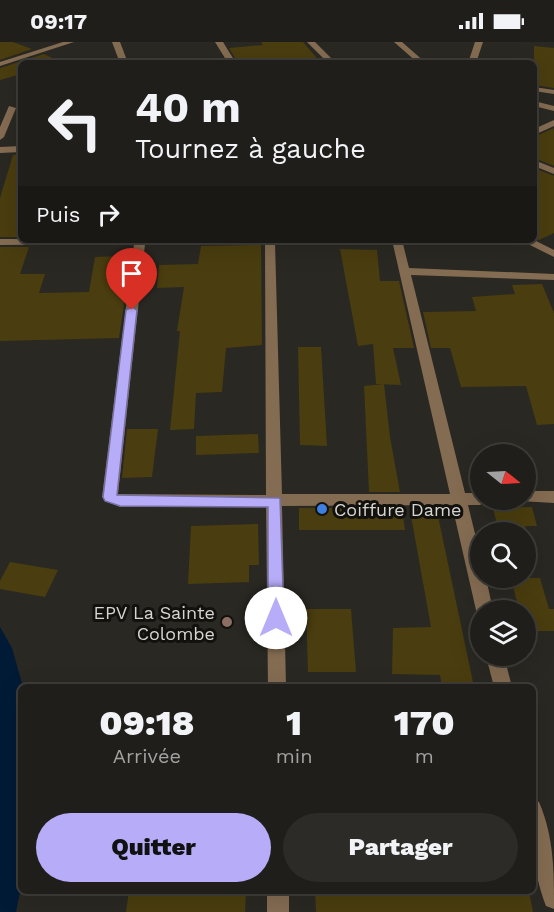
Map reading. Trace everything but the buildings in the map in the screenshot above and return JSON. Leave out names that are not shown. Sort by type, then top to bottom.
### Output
[{"type":"street","points":[[0,63],[69,42]]},
{"type":"street","points":[[116,42],[123,60]]},
{"type":"street","points":[[219,42],[230,60]]},
{"type":"street","points":[[311,42],[329,60]]},
{"type":"street","points":[[398,42],[419,60]]},
{"type":"street","points":[[473,60],[479,42]]},
{"type":"street","points":[[537,89],[554,92]]},
{"type":"street","points":[[537,104],[554,109]]},
{"type":"street","points":[[0,108],[17,108]]},
{"type":"street","points":[[0,137],[17,108]]},
{"type":"street","points":[[537,131],[554,123]]},
{"type":"street","points":[[0,150],[18,149]]},
{"type":"street","points":[[537,164],[554,171]]},
{"type":"street","points":[[0,242],[18,242]]},
{"type":"street","points":[[140,243],[110,497],[120,501],[275,502],[470,499]]},
{"type":"street","points":[[270,243],[277,684]]},
{"type":"street","points":[[398,243],[482,600]]},
{"type":"street","points":[[532,243],[551,252],[554,269]]},
{"type":"street","points":[[405,271],[554,277]]},
{"type":"street","points":[[536,498],[554,497]]},
{"type":"street","points":[[498,666],[502,684]]},
{"type":"street","points":[[536,825],[554,898]]},
{"type":"street","points":[[278,894],[278,912]]},
{"type":"water","points":[[0,627],[12,648],[22,684],[18,684],[20,894],[16,912],[0,912]]},
{"type":"place","name":"Coiffure Dame","points":[[322,509]]},
{"type":"place","name":"EPV La Sainte Colombe","points":[[227,622]]},
{"type":"route","points":[[132,310],[119,439],[110,497],[120,501],[275,502],[276,618]]}]
